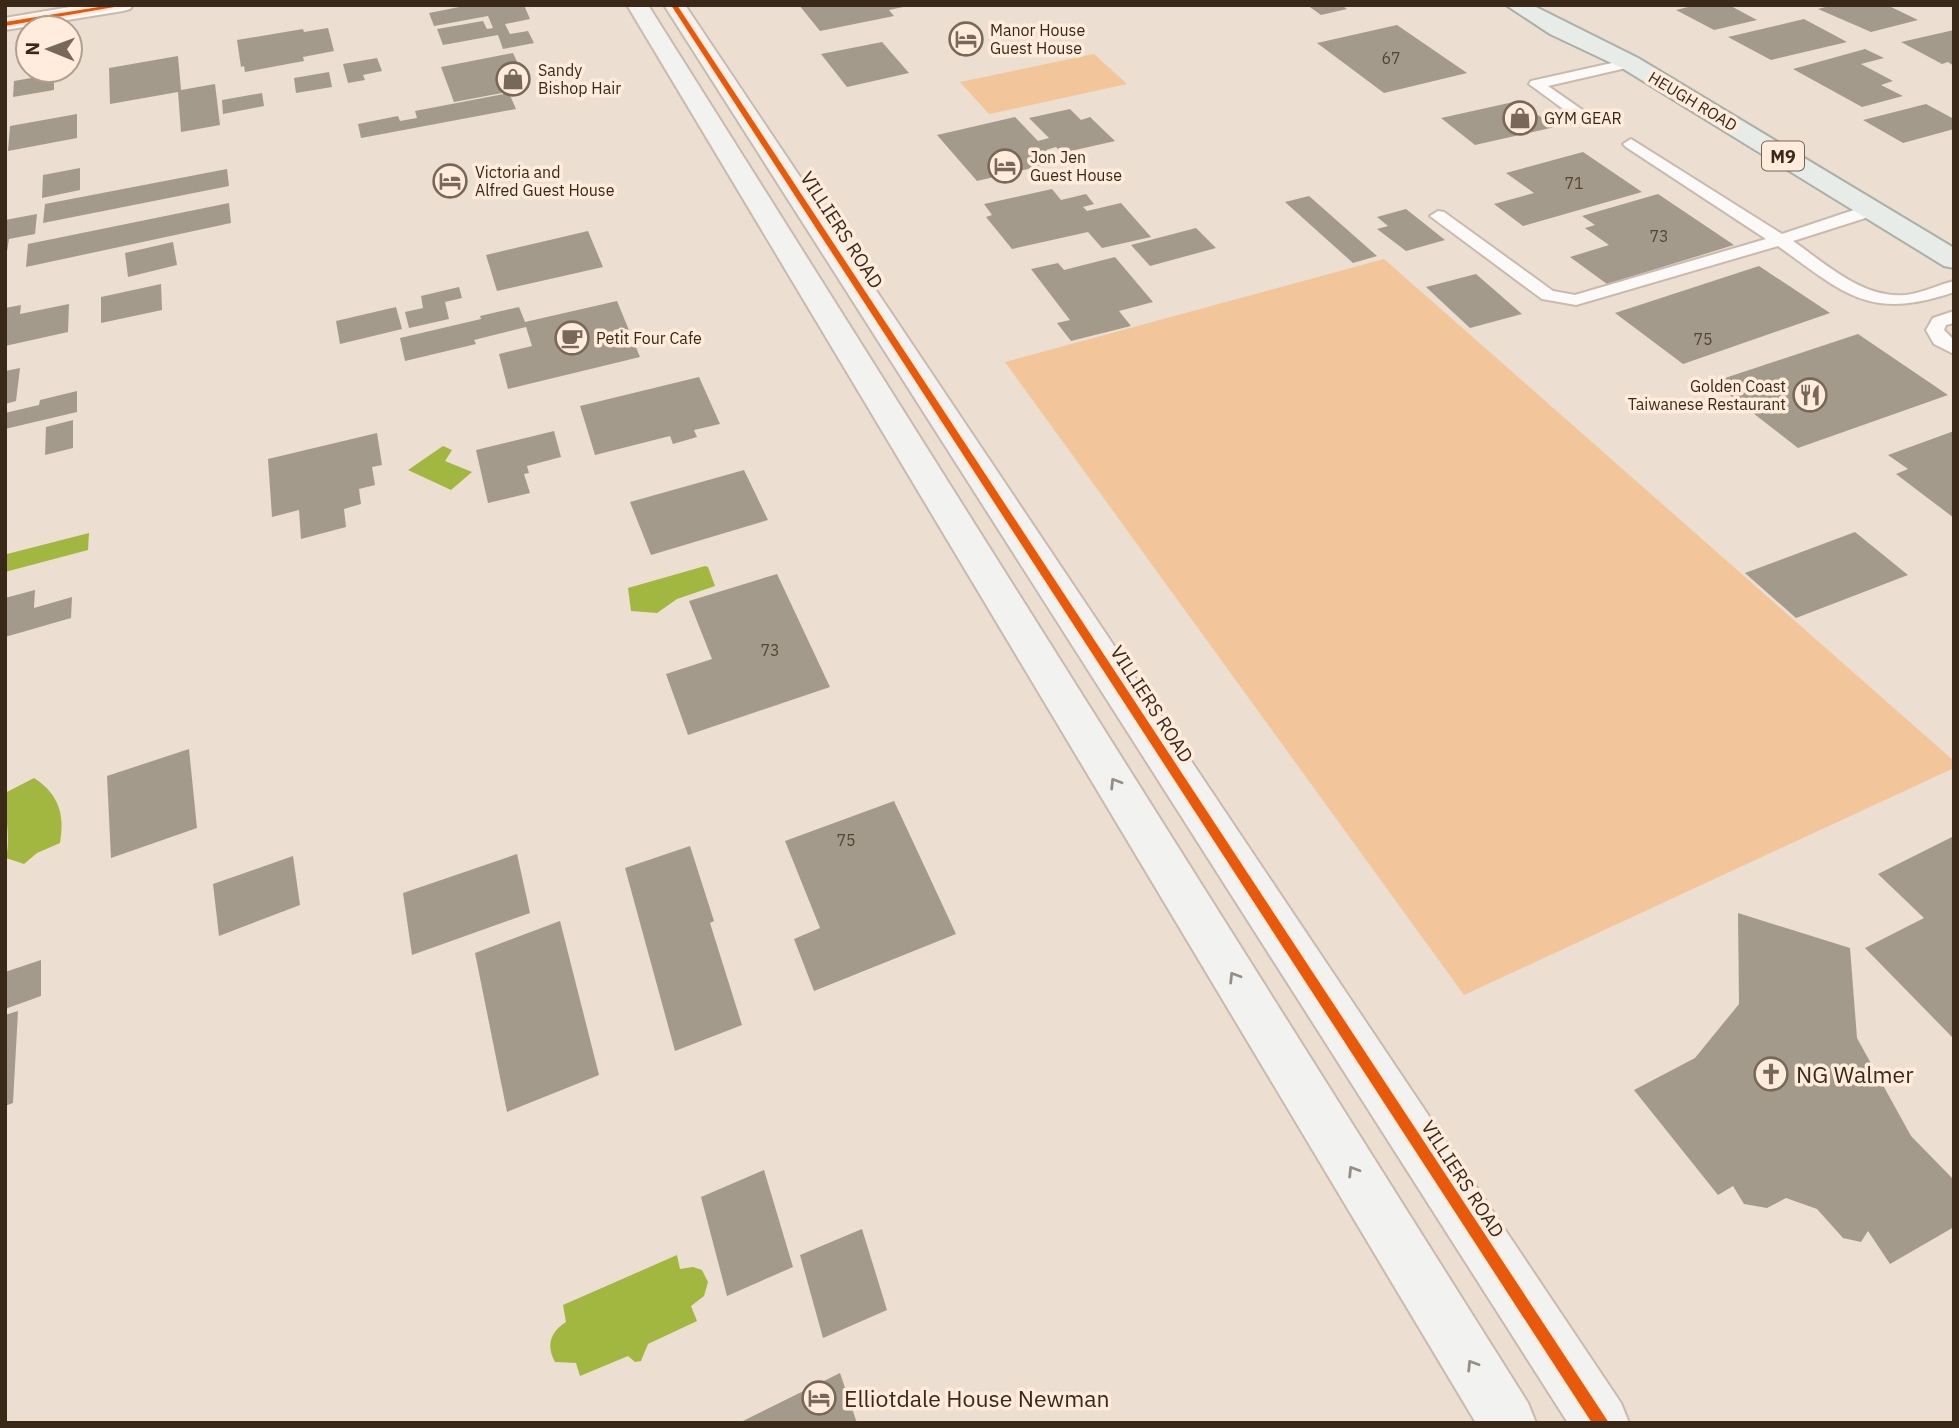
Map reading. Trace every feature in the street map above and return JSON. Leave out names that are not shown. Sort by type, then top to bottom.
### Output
[{"type":"main road","name":"HEUGH ROAD","points":[[1516,5],[1558,29],[1620,58],[1954,260]]},
{"type":"main road","name":"HEUGH ROAD","points":[[1578,14],[1620,58]]},
{"type":"street","points":[[5,24],[122,5]]},
{"type":"street","points":[[637,5],[1508,1423]]},
{"type":"street","name":"VILLIERS ROAD","points":[[674,5],[1601,1423]]},
{"type":"street","points":[[855,361],[899,349]]},
{"type":"lane","points":[[1586,119],[1536,84],[1620,58]]},
{"type":"lane","points":[[1631,144],[1865,296],[1886,301],[1905,301],[1954,286]]},
{"type":"lane","points":[[1438,216],[1548,295],[1576,300],[1780,240],[1872,209]]},
{"type":"lane","points":[[1954,316],[1940,321],[1935,330],[1941,340],[1954,348]]},
{"type":"shaded area","points":[[1094,54],[1127,84],[989,114],[960,82]]},
{"type":"shaded area","points":[[1384,259],[1954,761],[1954,768],[1464,995],[1005,362]]},
{"type":"shaded area","points":[[443,446],[452,450],[445,461],[472,472],[451,490],[408,470]]},
{"type":"shaded area","points":[[89,533],[88,550],[5,572],[7,554]]},
{"type":"shaded area","points":[[708,567],[715,586],[677,599],[657,613],[631,611],[628,588]]},
{"type":"shaded area","points":[[34,778],[55,798],[62,823],[60,843],[37,853],[24,864],[6,858],[8,835],[5,793]]},
{"type":"shaded area","points":[[677,1255],[680,1269],[693,1267],[702,1270],[708,1282],[704,1296],[691,1306],[697,1321],[648,1344],[641,1361],[635,1362],[628,1356],[580,1376],[576,1363],[555,1362],[550,1345],[556,1330],[566,1322],[563,1305]]},
{"type":"building","points":[[458,5],[524,5],[530,19],[505,24],[510,34],[528,31],[534,43],[503,49],[498,35],[443,45],[437,29],[483,21],[487,29],[493,28],[488,16],[434,26],[429,13],[459,7]]},
{"type":"building","points":[[799,5],[908,6],[889,10],[894,16],[820,31]]},
{"type":"building","points":[[1307,5],[1341,5],[1347,9],[1321,15]]},
{"type":"building","points":[[1696,5],[1729,5],[1757,20],[1714,30],[1676,10]]},
{"type":"building","points":[[1833,5],[1887,5],[1918,20],[1871,32],[1818,9]]},
{"type":"building","points":[[1804,19],[1847,42],[1771,60],[1728,37]]},
{"type":"building","points":[[1397,25],[1467,73],[1384,93],[1317,43]]},
{"type":"building","points":[[328,28],[334,51],[303,57],[304,61],[245,72],[244,66],[241,67],[237,40],[303,29],[304,32]]},
{"type":"building","points":[[1954,30],[1954,66],[1948,62],[1942,64],[1901,42]]},
{"type":"building","points":[[882,42],[909,73],[847,87],[821,54]]},
{"type":"building","points":[[1865,49],[1884,58],[1861,64],[1893,81],[1881,85],[1903,96],[1862,107],[1793,69]]},
{"type":"building","points":[[513,53],[529,88],[454,102],[441,67]]},
{"type":"building","points":[[178,56],[181,90],[215,84],[220,125],[181,132],[178,92],[110,104],[109,68]]},
{"type":"building","points":[[377,58],[382,71],[363,75],[365,80],[348,83],[343,64]]},
{"type":"building","points":[[329,72],[332,87],[296,93],[294,78]]},
{"type":"building","points":[[14,81],[14,84],[54,84],[54,90],[13,97]]},
{"type":"building","points":[[262,93],[264,106],[223,114],[222,100]]},
{"type":"building","points":[[509,93],[516,109],[361,138],[358,124],[398,116],[400,121],[417,118],[415,111]]},
{"type":"building","points":[[1518,101],[1555,127],[1475,145],[1441,118]]},
{"type":"building","points":[[1926,104],[1954,119],[1954,129],[1903,143],[1863,120]]},
{"type":"building","points":[[1070,109],[1081,120],[1090,117],[1115,141],[1062,153],[1056,147],[1046,150],[1058,162],[977,181],[937,135],[1015,117],[1038,141],[1049,138],[1029,118]]},
{"type":"building","points":[[77,114],[77,138],[8,151],[10,126]]},
{"type":"building","points":[[1583,152],[1642,192],[1523,226],[1494,204],[1534,193],[1506,173]]},
{"type":"building","points":[[80,168],[80,190],[42,198],[43,175]]},
{"type":"building","points":[[227,169],[229,186],[43,223],[45,204]]},
{"type":"building","points":[[1052,189],[1061,200],[1086,194],[1094,204],[1083,207],[1087,211],[1121,203],[1151,237],[1102,248],[1088,232],[1012,249],[986,217],[992,215],[984,204]]},
{"type":"building","points":[[1658,194],[1734,245],[1607,284],[1570,257],[1609,245],[1585,228],[1595,225],[1582,216]]},
{"type":"building","points":[[1309,196],[1377,256],[1353,263],[1285,202]]},
{"type":"building","points":[[229,203],[231,223],[26,267],[28,244]]},
{"type":"building","points":[[1406,209],[1445,240],[1406,251],[1377,229],[1388,226],[1377,217]]},
{"type":"building","points":[[37,214],[35,234],[9,239],[5,264],[5,220]]},
{"type":"building","points":[[1196,228],[1216,248],[1150,266],[1131,245]]},
{"type":"building","points":[[588,231],[603,267],[497,291],[486,255]]},
{"type":"building","points":[[173,242],[177,265],[128,277],[125,253]]},
{"type":"building","points":[[1115,257],[1153,302],[1119,311],[1131,326],[1071,341],[1057,323],[1070,320],[1031,269],[1058,263],[1064,270]]},
{"type":"building","points":[[1759,266],[1830,313],[1683,364],[1615,313]]},
{"type":"building","points":[[1476,274],[1522,314],[1470,328],[1426,287]]},
{"type":"building","points":[[161,284],[162,310],[101,323],[101,297]]},
{"type":"building","points":[[459,287],[462,298],[445,302],[449,319],[409,328],[405,312],[423,308],[421,296]]},
{"type":"building","points":[[617,301],[640,357],[508,389],[499,354],[532,346],[526,327],[474,340],[476,344],[405,361],[400,338],[519,307],[525,322]]},
{"type":"building","points":[[69,304],[68,332],[5,346],[5,308],[21,305],[20,314]]},
{"type":"building","points":[[396,307],[402,329],[340,344],[336,321]]},
{"type":"building","points":[[1858,334],[1948,395],[1798,448],[1713,382]]},
{"type":"building","points":[[20,368],[16,401],[5,404],[5,371]]},
{"type":"building","points":[[699,377],[720,424],[694,430],[697,437],[673,444],[670,436],[595,455],[580,406]]},
{"type":"building","points":[[77,391],[77,412],[5,429],[5,413],[39,405],[40,400]]},
{"type":"building","points":[[73,420],[73,448],[45,455],[46,427]]},
{"type":"building","points":[[554,431],[561,457],[527,466],[529,473],[524,474],[530,493],[488,503],[476,450]]},
{"type":"building","points":[[1954,431],[1954,518],[1896,474],[1908,469],[1888,455]]},
{"type":"building","points":[[377,433],[382,465],[372,467],[375,485],[359,489],[361,504],[344,509],[346,527],[301,539],[299,510],[272,517],[268,459]]},
{"type":"building","points":[[744,470],[768,520],[651,555],[630,502]]},
{"type":"building","points":[[1855,532],[1908,575],[1796,618],[1745,573]]},
{"type":"building","points":[[777,574],[830,687],[688,735],[666,674],[712,659],[689,601]]},
{"type":"building","points":[[35,590],[34,608],[72,597],[71,618],[5,637],[5,598]]},
{"type":"building","points":[[189,749],[197,828],[111,858],[107,776]]},
{"type":"building","points":[[894,801],[956,934],[814,991],[794,939],[820,928],[785,841]]},
{"type":"building","points":[[1954,836],[1954,1039],[1865,948],[1924,918],[1878,874]]},
{"type":"building","points":[[690,846],[714,921],[710,923],[742,1025],[675,1051],[625,868]]},
{"type":"building","points":[[517,854],[530,913],[412,955],[403,893]]},
{"type":"building","points":[[293,856],[300,905],[219,936],[213,884]]},
{"type":"building","name":"NG Walmer","points":[[1738,913],[1850,948],[1857,1038],[1911,1136],[1954,1180],[1954,1227],[1890,1264],[1868,1231],[1861,1242],[1843,1238],[1817,1209],[1786,1198],[1767,1208],[1744,1204],[1733,1186],[1718,1195],[1634,1090],[1695,1058],[1739,1004]]},
{"type":"building","points":[[560,921],[599,1075],[507,1112],[475,953]]},
{"type":"building","points":[[41,960],[41,996],[5,1009],[5,972]]},
{"type":"building","points":[[18,1011],[13,1103],[5,1106],[5,1015]]},
{"type":"building","points":[[764,1170],[793,1267],[727,1296],[701,1197]]},
{"type":"building","points":[[862,1229],[887,1310],[823,1338],[800,1255]]},
{"type":"building","name":"Elliotdale House Newman","points":[[840,1373],[857,1423],[739,1423]]},
{"type":"cycle path","points":[[5,24],[123,5]]},
{"type":"cycle path","points":[[674,5],[1601,1423]]},
{"type":"place","name":"Manor House Guest House","points":[[966,39]]},
{"type":"place","name":"Sandy Bishop Hair","points":[[513,79]]},
{"type":"place","name":"GYM GEAR","points":[[1520,118]]},
{"type":"place","name":"Jon Jen Guest House","points":[[1005,166]]},
{"type":"place","name":"Victoria and Alfred Guest House","points":[[450,181]]},
{"type":"place","name":"Petit Four Cafe","points":[[572,338]]},
{"type":"place","name":"Golden Coast Taiwanese Restaurant","points":[[1810,395]]},
{"type":"place","name":"NG Walmer","points":[[1771,1074]]},
{"type":"place","name":"Elliotdale House Newman","points":[[819,1398]]}]
